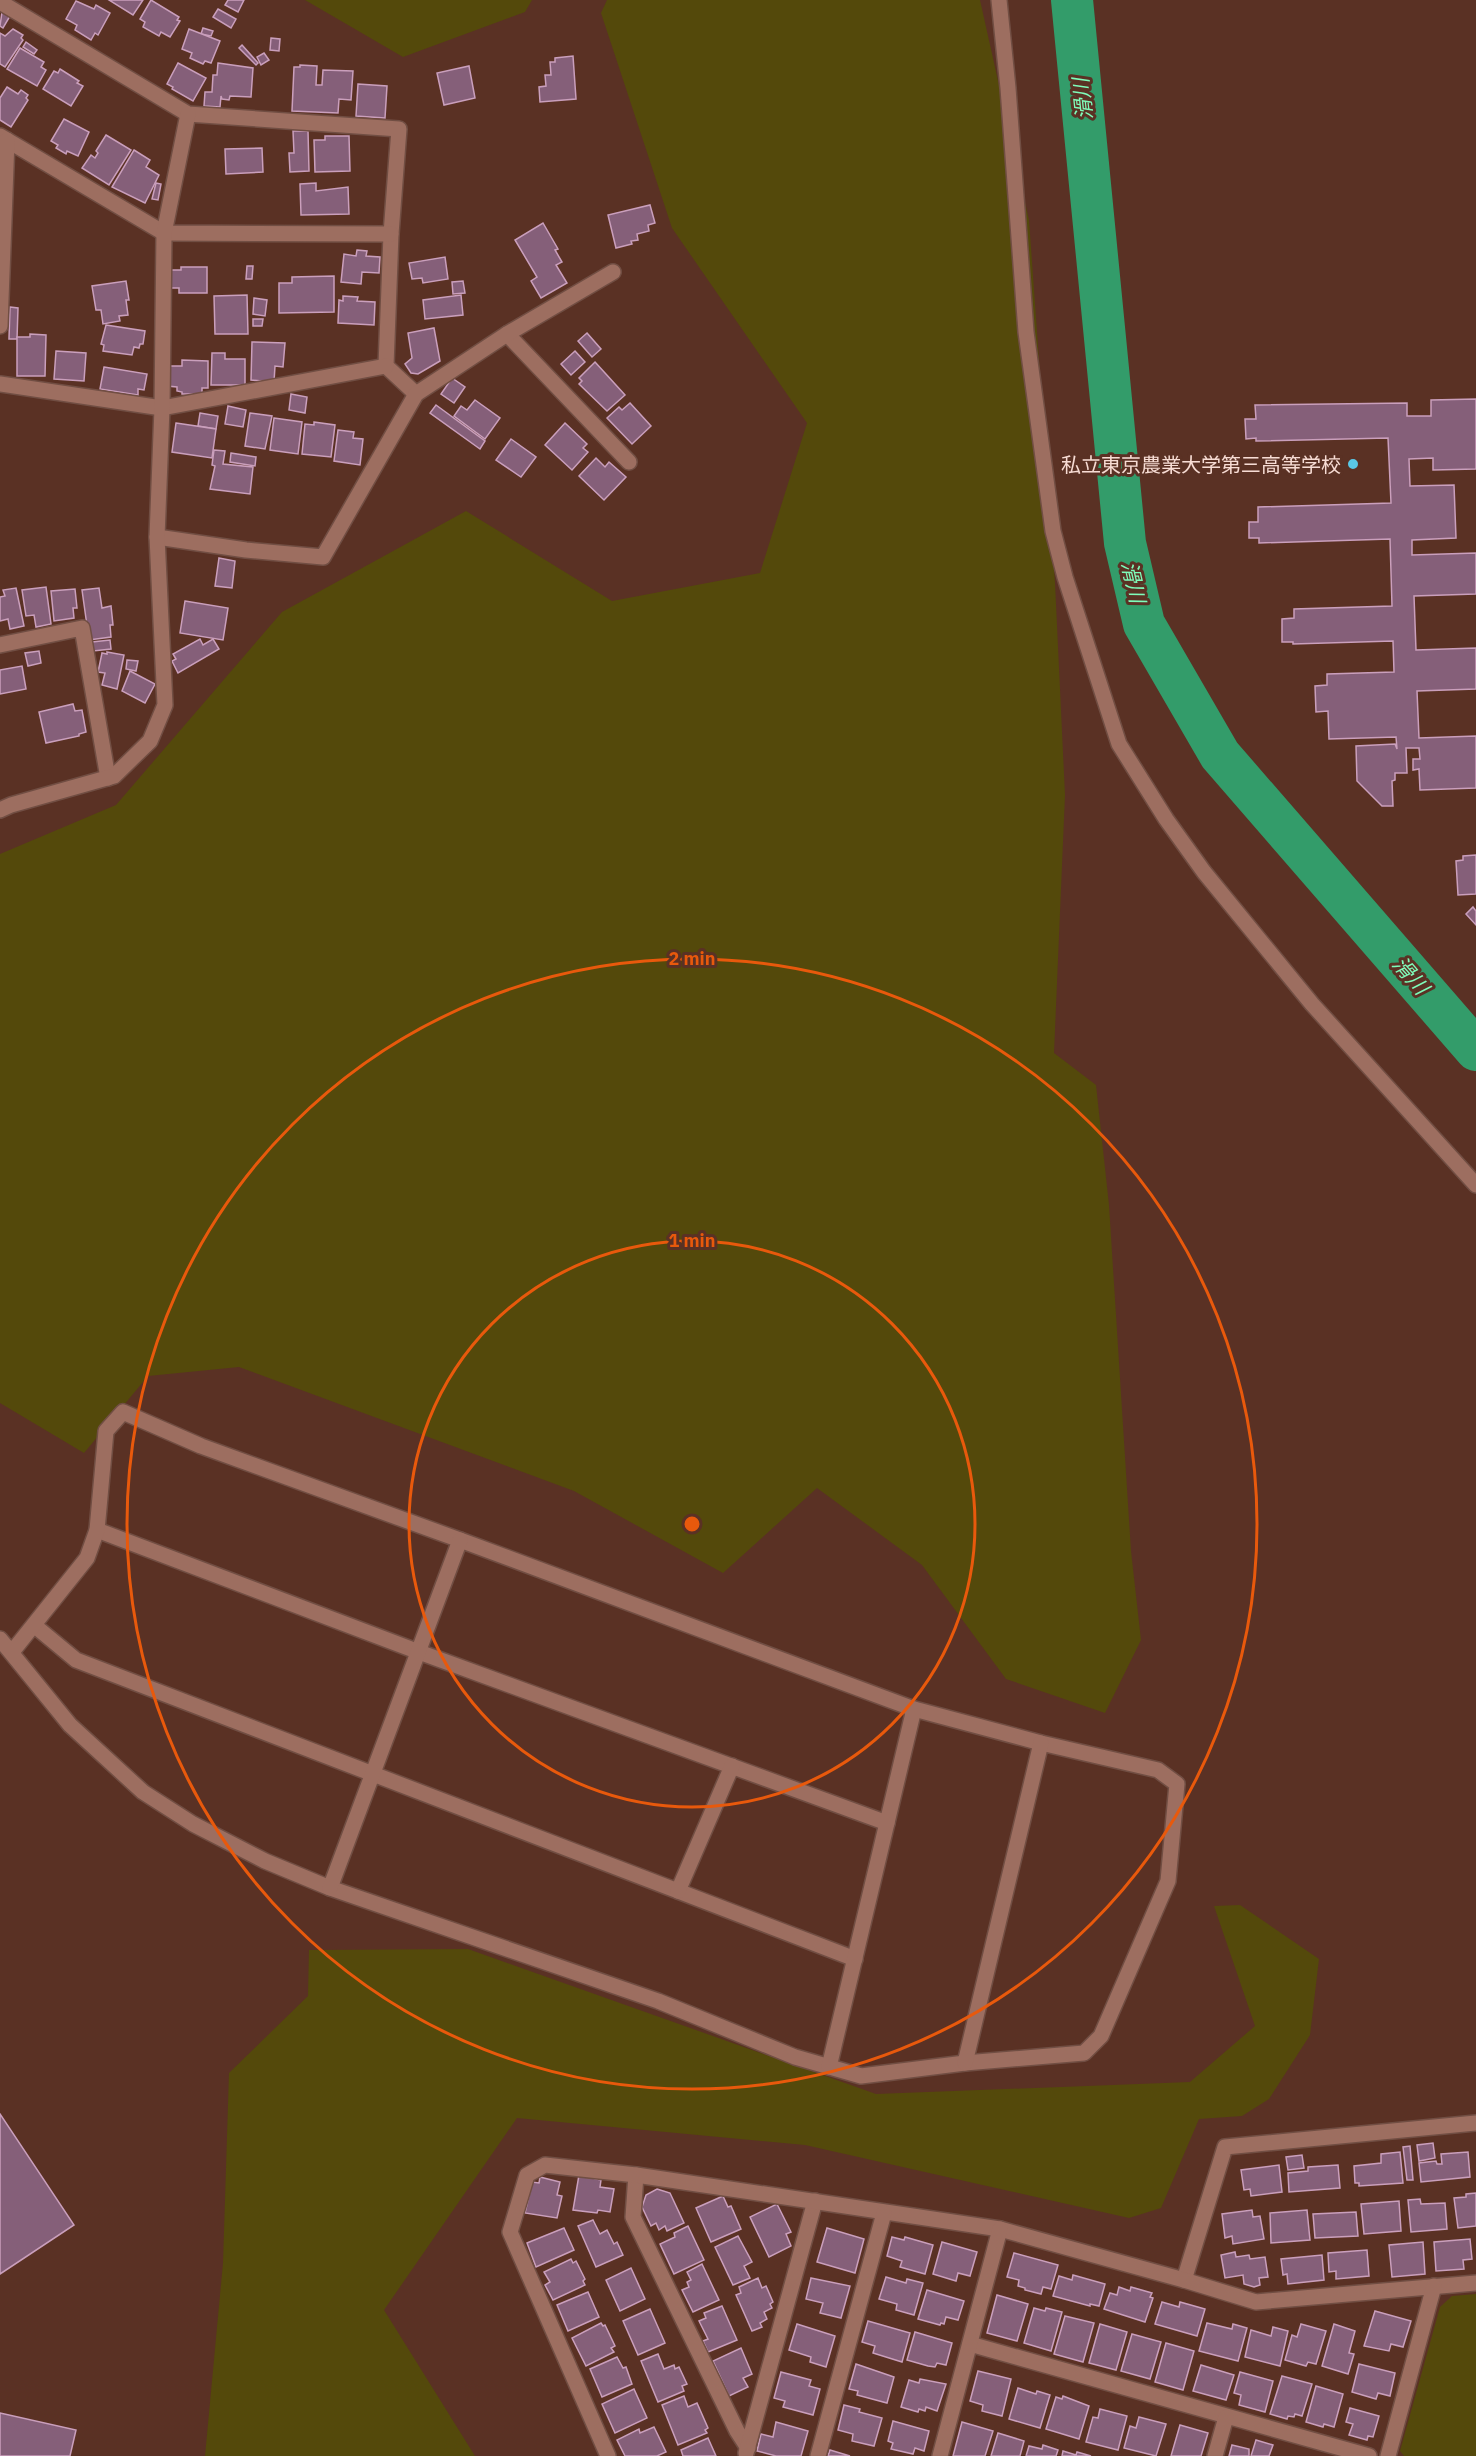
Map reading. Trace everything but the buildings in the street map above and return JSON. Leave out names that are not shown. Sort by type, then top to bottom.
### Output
[{"type":"street","points":[[999,0],[1008,88],[1026,332],[1053,531],[1119,744],[1166,819],[1218,889],[1312,1004],[1476,1185]]},
{"type":"street","points":[[0,2],[188,114],[399,129],[391,234],[386,366],[416,394]]},
{"type":"street","points":[[0,810],[10,805],[114,776],[150,741],[165,705],[157,537],[162,408],[164,233],[188,114]]},
{"type":"street","points":[[0,326],[3,138],[164,233],[391,234]]},
{"type":"street","points":[[157,537],[246,550],[323,557],[416,394],[507,334],[612,272]]},
{"type":"street","points":[[507,334],[629,462]]},
{"type":"street","points":[[0,384],[162,408],[386,366]]},
{"type":"street","points":[[0,645],[82,628],[108,777]]},
{"type":"street","points":[[0,1639],[70,1725],[143,1792],[194,1824],[265,1861],[330,1888],[658,2001],[795,2057],[861,2076],[965,2063],[1084,2053],[1101,2036],[1168,1881],[1177,1784],[1158,1770],[1041,1743],[914,1709],[201,1446],[123,1412],[106,1431],[97,1530],[87,1558],[12,1653]]},
{"type":"street","points":[[97,1530],[419,1652],[887,1823]]},
{"type":"street","points":[[330,1888],[460,1540]]},
{"type":"street","points":[[35,1626],[76,1660],[855,1959]]},
{"type":"street","points":[[829,2067],[914,1709]]},
{"type":"street","points":[[965,2063],[1041,1743]]},
{"type":"street","points":[[678,1891],[732,1766]]},
{"type":"street","points":[[1184,2280],[1224,2146],[1476,2123]]},
{"type":"street","points":[[608,2456],[510,2232],[527,2175],[545,2165],[636,2175],[1000,2229],[1256,2302],[1476,2283]]},
{"type":"street","points":[[636,2175],[633,2217],[747,2452]]},
{"type":"street","points":[[747,2452],[815,2201]]},
{"type":"street","points":[[818,2456],[884,2213]]},
{"type":"street","points":[[940,2456],[1000,2229]]},
{"type":"street","points":[[1388,2456],[1434,2286]]},
{"type":"street","points":[[970,2344],[1369,2456]]},
{"type":"street","points":[[1215,2456],[1226,2417]]},
{"type":"shaded area","points":[[305,0],[532,0],[525,12],[403,57]]},
{"type":"shaded area","points":[[607,0],[980,0],[1029,220],[1055,583],[1065,795],[1054,1053],[1096,1085],[1109,1205],[1131,1551],[1141,1640],[1105,1713],[1006,1679],[922,1565],[817,1488],[723,1573],[574,1491],[239,1367],[148,1376],[84,1453],[0,1403],[0,854],[116,805],[282,612],[466,511],[612,601],[760,573],[807,423],[672,228],[601,13]]},
{"type":"shaded area","points":[[1240,1905],[1319,1959],[1310,2035],[1269,2099],[1242,2116],[1199,2119],[1161,2208],[1129,2218],[805,2145],[517,2118],[384,2310],[475,2456],[205,2456],[223,2263],[229,2073],[308,1996],[309,1950],[468,1949],[876,2094],[1190,2082],[1255,2026],[1214,1906]]},
{"type":"shaded area","points":[[1476,2294],[1476,2456],[1404,2456],[1400,2451],[1440,2307],[1452,2296]]},
{"type":"waterway","name":"滑川","points":[[1072,0],[1125,543],[1144,624],[1220,755],[1476,1050]]},
{"type":"place","name":"私立東京農業大学第三高等学校","points":[[1353,464]]}]
